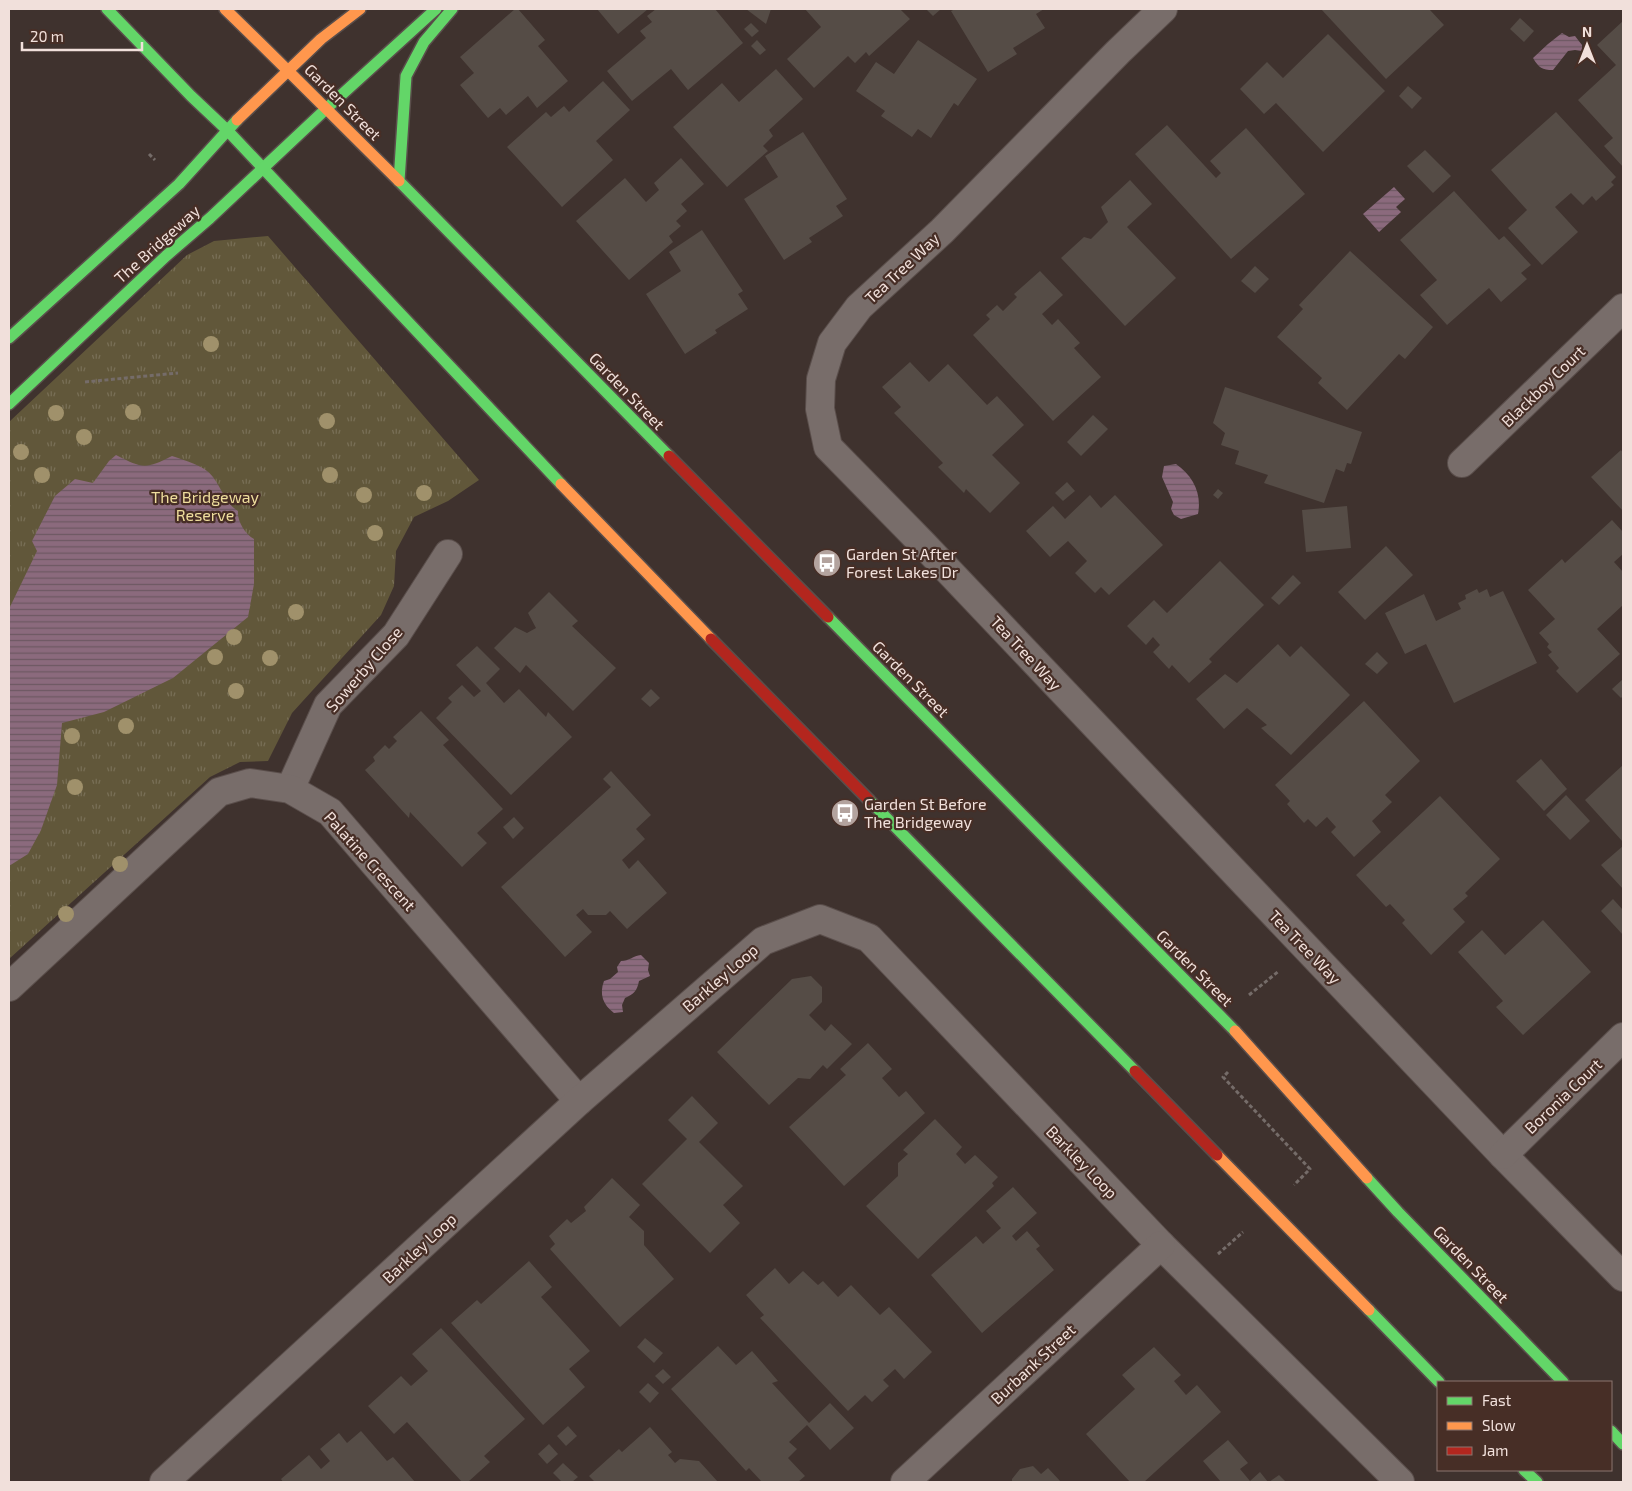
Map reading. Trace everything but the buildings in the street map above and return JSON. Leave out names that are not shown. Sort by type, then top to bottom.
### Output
[{"type":"main road","points":[[107,9],[190,96],[227,130],[589,514],[1438,1381]]},
{"type":"main road","name":"Garden Street","points":[[225,9],[327,108],[1251,1047],[1398,1212],[1563,1381]]},
{"type":"main road","name":"The Bridgeway","points":[[9,338],[179,184],[227,130],[321,39],[360,9]]},
{"type":"main road","name":"The Bridgeway","points":[[9,404],[166,256],[210,218],[436,9]]},
{"type":"main road","points":[[399,181],[406,76],[424,42],[452,9]]},
{"type":"main road","points":[[1612,1432],[1623,1444]]},
{"type":"main road","points":[[1525,1471],[1537,1482]]},
{"type":"street","name":"Tea Tree Way","points":[[1163,9],[1118,52],[942,231],[859,307],[832,344],[821,380],[820,409],[828,447],[923,544],[1503,1155],[1623,1277]]},
{"type":"street","name":"Blackboy Court","points":[[1462,464],[1623,308]]},
{"type":"street","name":"Sowerby Close","points":[[290,789],[328,705],[396,635],[448,554]]},
{"type":"street","name":"Palatine Crescent","points":[[9,987],[219,792],[250,783],[290,789],[330,812],[579,1101]]},
{"type":"street","name":"Barkley Loop","points":[[164,1482],[579,1101],[763,941],[820,919],[869,938],[1161,1245],[1400,1482]]},
{"type":"street","name":"Boronia Court","points":[[1503,1155],[1623,1037]]},
{"type":"street","name":"Burbank Street","points":[[905,1482],[1161,1245]]},
{"type":"path","points":[[80,382],[178,374]]},
{"type":"path","points":[[1242,1001],[1306,948]]},
{"type":"path","points":[[1223,1077],[1310,1169]]},
{"type":"path","points":[[1188,1272],[1204,1265],[1270,1209]]},
{"type":"green space","name":"The Bridgeway Reserve","points":[[268,236],[479,480],[448,501],[414,517],[396,551],[394,586],[381,615],[292,713],[268,761],[240,762],[210,777],[9,959],[9,422],[187,255],[214,241]]},
{"type":"shaded area","points":[[1562,33],[1569,37],[1575,36],[1582,45],[1582,51],[1568,51],[1553,70],[1541,68],[1533,58]]},
{"type":"shaded area","points":[[1394,187],[1405,199],[1396,207],[1401,212],[1379,232],[1363,214]]},
{"type":"shaded area","points":[[116,455],[132,463],[144,466],[156,464],[172,456],[200,466],[213,477],[227,500],[238,511],[242,527],[254,539],[254,584],[248,617],[173,678],[104,712],[62,723],[57,785],[41,830],[28,854],[9,866],[9,609],[37,551],[32,541],[55,496],[75,479],[93,483],[109,461]]},
{"type":"shaded area","points":[[1176,464],[1187,474],[1195,486],[1199,499],[1198,514],[1181,519],[1174,515],[1171,509],[1173,502],[1162,477],[1164,466]]},
{"type":"shaded area","points":[[641,955],[649,963],[648,970],[650,976],[639,981],[635,992],[625,998],[622,1005],[623,1012],[614,1013],[603,999],[604,981],[610,979],[618,972],[617,967],[621,961]]},
{"type":"traffic: fast","points":[[107,9],[191,96],[227,130],[561,484]]},
{"type":"traffic: fast","points":[[9,404],[166,256],[210,218],[436,9]]},
{"type":"traffic: fast","points":[[399,181],[406,76],[424,42],[452,9]]},
{"type":"traffic: fast","points":[[9,338],[179,184],[237,120]]},
{"type":"traffic: fast","points":[[399,181],[669,456]]},
{"type":"traffic: fast","points":[[828,617],[1235,1031]]},
{"type":"traffic: fast","points":[[869,800],[1135,1071]]},
{"type":"traffic: fast","points":[[1367,1178],[1562,1381]]},
{"type":"traffic: fast","points":[[1369,1310],[1438,1381]]},
{"type":"traffic: fast","points":[[1612,1432],[1623,1444]]},
{"type":"traffic: fast","points":[[1525,1471],[1537,1482]]},
{"type":"traffic: slow","points":[[225,9],[399,181]]},
{"type":"traffic: slow","points":[[237,120],[321,39],[360,9]]},
{"type":"traffic: slow","points":[[561,484],[711,639]]},
{"type":"traffic: slow","points":[[1235,1031],[1367,1178]]},
{"type":"traffic: slow","points":[[1217,1155],[1369,1310]]},
{"type":"traffic: jam","points":[[669,456],[828,617]]},
{"type":"traffic: jam","points":[[711,639],[869,800]]},
{"type":"traffic: jam","points":[[1135,1071],[1217,1155]]},
{"type":"place","name":"Garden St After Forest Lakes Dr","points":[[827,563]]},
{"type":"place","name":"Garden St Before The Bridgeway","points":[[845,813]]}]
